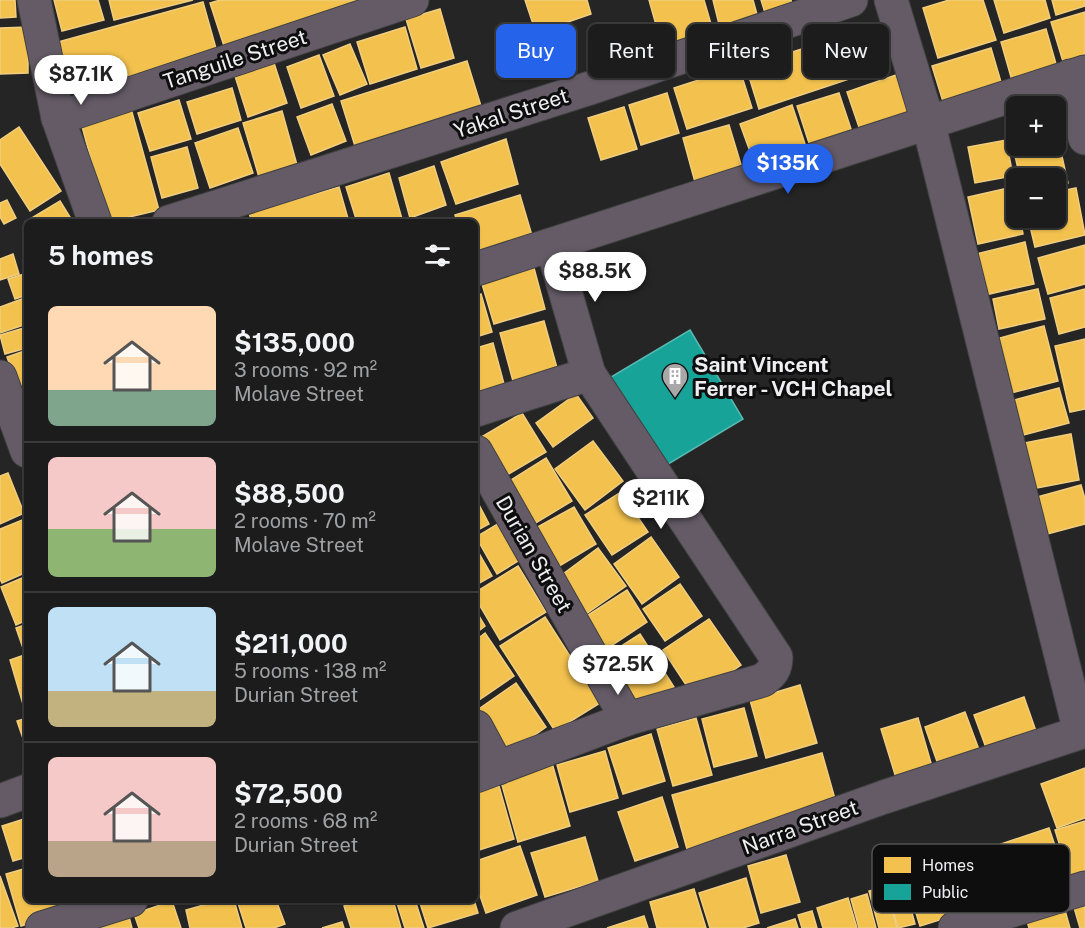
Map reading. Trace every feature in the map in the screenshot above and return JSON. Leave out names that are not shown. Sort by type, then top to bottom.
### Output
[{"type":"street","points":[[34,0],[58,118],[94,219]]},
{"type":"street","name":"Tanguile Street","points":[[58,118],[412,0]]},
{"type":"street","name":"Yakal Street","points":[[178,219],[590,88],[851,0]]},
{"type":"street","points":[[891,0],[928,122],[1082,732]]},
{"type":"street","points":[[478,268],[1078,74],[1085,138]]},
{"type":"street","points":[[478,735],[487,772],[627,719],[763,680],[773,672],[776,666],[776,657],[589,374],[552,246]]},
{"type":"street","points":[[478,409],[589,374]]},
{"type":"street","points":[[0,377],[24,443]]},
{"type":"street","name":"Durian Street","points":[[478,456],[627,719]]},
{"type":"street","name":"Narra Street","points":[[517,928],[884,797],[1082,732]]},
{"type":"street","points":[[0,801],[24,792]]},
{"type":"street","points":[[1070,893],[1085,888]]},
{"type":"street","points":[[42,928],[121,903]]},
{"type":"street","points":[[955,928],[1004,913]]},
{"type":"building: Homes","points":[[0,0],[15,0],[16,17],[0,18]]},
{"type":"building: Homes","points":[[54,0],[98,0],[104,20],[62,31]]},
{"type":"building: Homes","points":[[109,0],[193,0],[114,20]]},
{"type":"building: Homes","points":[[220,0],[362,0],[225,49],[210,3]]},
{"type":"building: Homes","points":[[525,0],[587,0],[591,14],[562,24],[533,24]]},
{"type":"building: Homes","points":[[649,0],[704,0],[711,24],[687,24],[687,39],[675,42],[675,24],[656,24]]},
{"type":"building: Homes","points":[[713,0],[753,0],[758,18],[735,24],[719,24]]},
{"type":"building: Homes","points":[[761,0],[791,0],[793,7],[766,16]]},
{"type":"building: Homes","points":[[949,0],[983,0],[996,40],[938,58],[923,8]]},
{"type":"building: Homes","points":[[994,0],[1045,0],[1050,18],[1004,33]]},
{"type":"building: Homes","points":[[1052,0],[1085,0],[1085,6],[1056,15]]},
{"type":"building: Homes","points":[[203,2],[217,52],[71,93],[58,42]]},
{"type":"building: Homes","points":[[440,9],[454,58],[421,68],[406,19]]},
{"type":"building: Homes","points":[[1085,12],[1085,62],[1065,68],[1051,22]]},
{"type":"building: Homes","points":[[28,27],[28,73],[0,74],[0,28]]},
{"type":"building: Homes","points":[[405,27],[417,69],[370,84],[357,42]]},
{"type":"building: Homes","points":[[1046,29],[1058,71],[1013,84],[1001,42]]},
{"type":"building: Homes","points":[[350,44],[367,84],[340,95],[323,55]]},
{"type":"building: Homes","points":[[991,48],[1003,89],[945,108],[932,66]]},
{"type":"building: Homes","points":[[803,49],[803,78],[852,78],[759,109],[749,78],[791,78],[791,52]]},
{"type":"building: Homes","points":[[319,55],[334,96],[301,108],[287,67]]},
{"type":"building: Homes","points":[[467,61],[481,106],[355,146],[341,101]]},
{"type":"building: Homes","points":[[274,63],[287,103],[248,117],[235,76]]},
{"type":"building: Homes","points":[[896,75],[909,114],[860,130],[847,92]]},
{"type":"building: Homes","points":[[705,78],[742,78],[752,108],[687,129],[674,88]]},
{"type":"building: Homes","points":[[232,88],[241,120],[197,134],[187,102]]},
{"type":"building: Homes","points":[[667,93],[679,133],[641,145],[629,105]]},
{"type":"building: Homes","points":[[839,93],[852,132],[810,146],[797,106]]},
{"type":"building: Homes","points":[[179,100],[191,139],[150,151],[138,113]]},
{"type":"building: Homes","points":[[332,104],[346,141],[311,155],[297,117]]},
{"type":"building: Homes","points":[[130,105],[159,210],[121,219],[107,219],[80,119]]},
{"type":"building: Homes","points":[[792,105],[806,147],[755,165],[740,124]]},
{"type":"building: Homes","points":[[624,107],[637,149],[601,160],[588,118]]},
{"type":"building: Homes","points":[[282,111],[297,165],[259,177],[243,123]]},
{"type":"building: Homes","points":[[729,125],[742,168],[695,182],[683,138]]},
{"type":"building: Homes","points":[[19,127],[61,191],[30,211],[0,164],[0,140]]},
{"type":"building: Homes","points":[[238,128],[253,173],[210,188],[195,143]]},
{"type":"building: Homes","points":[[506,139],[518,184],[456,204],[441,162]]},
{"type":"building: Homes","points":[[1006,140],[1006,156],[1009,156],[1011,168],[1006,168],[1006,177],[975,183],[968,147]]},
{"type":"building: Homes","points":[[187,147],[198,188],[162,198],[151,157]]},
{"type":"building: Homes","points":[[1015,156],[1062,156],[1065,168],[1018,168]]},
{"type":"building: Homes","points":[[434,166],[446,205],[410,218],[399,178]]},
{"type":"building: Homes","points":[[389,173],[402,219],[356,219],[346,187]]},
{"type":"building: Homes","points":[[339,187],[348,219],[251,219],[249,213]]},
{"type":"building: Homes","points":[[1076,188],[1085,235],[1035,247],[1030,228],[1066,228],[1066,190]]},
{"type":"building: Homes","points":[[1006,189],[1006,228],[1022,228],[1023,234],[978,244],[968,197]]},
{"type":"building: Homes","points":[[520,195],[533,239],[478,257],[478,219],[456,219],[455,215]]},
{"type":"building: Homes","points":[[7,200],[16,218],[4,224],[0,217],[0,203]]},
{"type":"building: Homes","points":[[60,201],[71,219],[30,219]]},
{"type":"building: Homes","points":[[1025,242],[1034,284],[985,295],[976,254]]},
{"type":"building: Homes","points":[[1085,245],[1085,284],[1048,294],[1038,258]]},
{"type":"building: Homes","points":[[13,254],[19,274],[0,280],[0,259]]},
{"type":"building: Homes","points":[[534,268],[545,309],[494,324],[482,284]]},
{"type":"building: Homes","points":[[24,274],[24,296],[15,299],[8,279]]},
{"type":"building: Homes","points":[[1038,289],[1045,319],[999,329],[993,299]]},
{"type":"building: Homes","points":[[1085,289],[1085,327],[1059,334],[1050,298]]},
{"type":"building: Homes","points":[[481,294],[492,332],[478,336],[478,295]]},
{"type":"building: Homes","points":[[24,298],[24,325],[0,333],[0,307]]},
{"type":"building: Homes","points":[[544,321],[557,368],[513,381],[500,333]]},
{"type":"building: Homes","points":[[1044,326],[1058,381],[1003,395],[989,341]]},
{"type":"building: Homes","points":[[24,328],[24,349],[5,354],[0,335]]},
{"type":"building: Homes","points":[[1085,339],[1085,409],[1070,412],[1055,346]]},
{"type":"building: Homes","points":[[493,343],[504,384],[478,391],[478,347]]},
{"type":"building: Homes","points":[[24,351],[24,396],[21,397],[7,357]]},
{"type":"building: Homes","points":[[1059,388],[1069,423],[1016,437],[1007,402]]},
{"type":"building: Homes","points":[[576,394],[593,418],[553,447],[536,423]]},
{"type":"building: Homes","points":[[522,413],[546,452],[502,478],[478,439]]},
{"type":"building: Homes","points":[[1071,434],[1079,480],[1031,489],[1024,443]]},
{"type":"building: Homes","points":[[593,441],[623,481],[585,510],[555,469]]},
{"type":"building: Homes","points":[[546,458],[572,501],[529,527],[503,485]]},
{"type":"building: Homes","points":[[8,473],[24,513],[0,524],[0,476]]},
{"type":"building: Homes","points":[[1081,485],[1085,499],[1085,524],[1047,534],[1037,497]]},
{"type":"building: Homes","points":[[621,492],[648,532],[612,555],[585,515]]},
{"type":"building: Homes","points":[[478,503],[489,524],[478,530]]},
{"type":"building: Homes","points":[[574,507],[596,544],[556,568],[532,530]]},
{"type":"building: Homes","points":[[24,519],[24,573],[2,583],[0,579],[0,529]]},
{"type":"building: Homes","points":[[501,522],[523,558],[497,574],[478,541],[478,536]]},
{"type":"building: Homes","points":[[651,537],[679,577],[642,604],[614,564]]},
{"type":"building: Homes","points":[[598,548],[626,586],[586,614],[559,577]]},
{"type":"building: Homes","points":[[478,552],[492,576],[478,584]]},
{"type":"building: Homes","points":[[518,566],[546,612],[500,640],[478,602],[478,591]]},
{"type":"building: Homes","points":[[24,577],[24,621],[16,625],[1,587]]},
{"type":"building: Homes","points":[[680,584],[702,616],[665,641],[643,609]]},
{"type":"building: Homes","points":[[627,590],[647,622],[605,650],[585,617]]},
{"type":"building: Homes","points":[[478,614],[485,626],[478,631]]},
{"type":"building: Homes","points":[[545,617],[600,703],[555,731],[500,646]]},
{"type":"building: Homes","points":[[709,619],[741,665],[694,697],[663,650]]},
{"type":"building: Homes","points":[[24,625],[24,651],[16,628]]},
{"type":"building: Homes","points":[[485,633],[514,676],[478,701],[478,638]]},
{"type":"building: Homes","points":[[640,634],[674,687],[635,712],[601,659]]},
{"type":"building: Homes","points":[[24,655],[24,708],[10,660]]},
{"type":"building: Homes","points":[[516,683],[546,727],[504,757],[478,714],[478,710]]},
{"type":"building: Homes","points":[[800,685],[817,743],[766,758],[750,700]]},
{"type":"building: Homes","points":[[1024,697],[1037,734],[988,753],[974,715]]},
{"type":"building: Homes","points":[[744,708],[757,756],[714,767],[702,719]]},
{"type":"building: Homes","points":[[965,712],[981,755],[940,770],[925,727]]},
{"type":"building: Homes","points":[[696,718],[712,775],[673,786],[657,729]]},
{"type":"building: Homes","points":[[918,718],[933,770],[897,781],[881,729]]},
{"type":"building: Homes","points":[[24,719],[24,741],[17,721]]},
{"type":"building: Homes","points":[[651,734],[665,781],[623,794],[608,748]]},
{"type":"building: Homes","points":[[605,751],[618,798],[570,812],[557,765]]},
{"type":"building: Homes","points":[[822,753],[837,806],[687,849],[672,795]]},
{"type":"building: Homes","points":[[552,763],[570,826],[518,842],[500,778]]},
{"type":"building: Homes","points":[[1085,768],[1085,818],[1057,828],[1041,784]]},
{"type":"building: Homes","points":[[497,779],[514,839],[478,850],[478,785]]},
{"type":"building: Homes","points":[[662,797],[678,847],[635,861],[618,812]]},
{"type":"building: Homes","points":[[24,819],[24,858],[13,861],[2,826]]},
{"type":"building: Homes","points":[[1085,821],[1085,876],[1071,881],[1070,844],[1059,844],[1055,830]]},
{"type":"building: Homes","points":[[1049,828],[1054,844],[1001,844]]},
{"type":"building: Homes","points":[[585,837],[598,881],[545,897],[531,853]]},
{"type":"building: Homes","points":[[520,846],[537,895],[486,913],[478,890],[478,860]]},
{"type":"building: Homes","points":[[786,855],[800,902],[761,913],[748,866]]},
{"type":"building: Homes","points":[[24,869],[24,903],[63,903],[66,913],[21,926],[6,874]]},
{"type":"building: Homes","points":[[0,876],[18,926],[11,928],[0,928]]},
{"type":"building: Homes","points":[[746,878],[759,923],[743,928],[710,928],[699,893]]},
{"type":"building: Homes","points":[[694,889],[706,928],[657,928],[650,902]]},
{"type":"building: Homes","points":[[867,894],[876,928],[859,928],[851,899]]},
{"type":"building: Homes","points":[[848,898],[857,928],[823,928],[817,908]]},
{"type":"building: Homes","points":[[1085,900],[1085,928],[1080,928],[1073,904]]},
{"type":"building: Homes","points":[[173,903],[181,928],[139,928],[134,914]]},
{"type":"building: Homes","points":[[210,903],[235,903],[242,928],[190,928],[186,910]]},
{"type":"building: Homes","points":[[238,903],[277,903],[285,924],[274,928],[246,928]]},
{"type":"building: Homes","points":[[353,903],[394,903],[401,928],[351,928],[344,906]]},
{"type":"building: Homes","points":[[397,903],[416,903],[424,928],[405,928]]},
{"type":"building: Homes","points":[[420,903],[475,903],[478,913],[428,928]]},
{"type":"building: Homes","points":[[812,911],[817,928],[802,928],[798,915]]},
{"type":"building: Homes","points":[[875,913],[893,913],[897,928],[879,928]]},
{"type":"building: Homes","points":[[894,913],[912,913],[915,924],[898,928]]},
{"type":"building: Homes","points":[[916,913],[962,913],[920,926]]},
{"type":"building: Homes","points":[[1041,913],[1066,913],[1070,928],[1029,928],[1026,917]]},
{"type":"building: Homes","points":[[644,916],[648,928],[607,928]]},
{"type":"building: Homes","points":[[129,917],[132,928],[93,928]]},
{"type":"building: Homes","points":[[795,919],[798,928],[767,928]]},
{"type":"building: Homes","points":[[342,922],[344,928],[322,928]]},
{"type":"building: Public","name":"Saint Vincent Ferrer - VCH Chapel","points":[[690,330],[743,419],[660,469],[606,380]]},
{"type":"place","name":"Saint Vincent Ferrer - VCH Chapel","points":[[675,399]]}]
